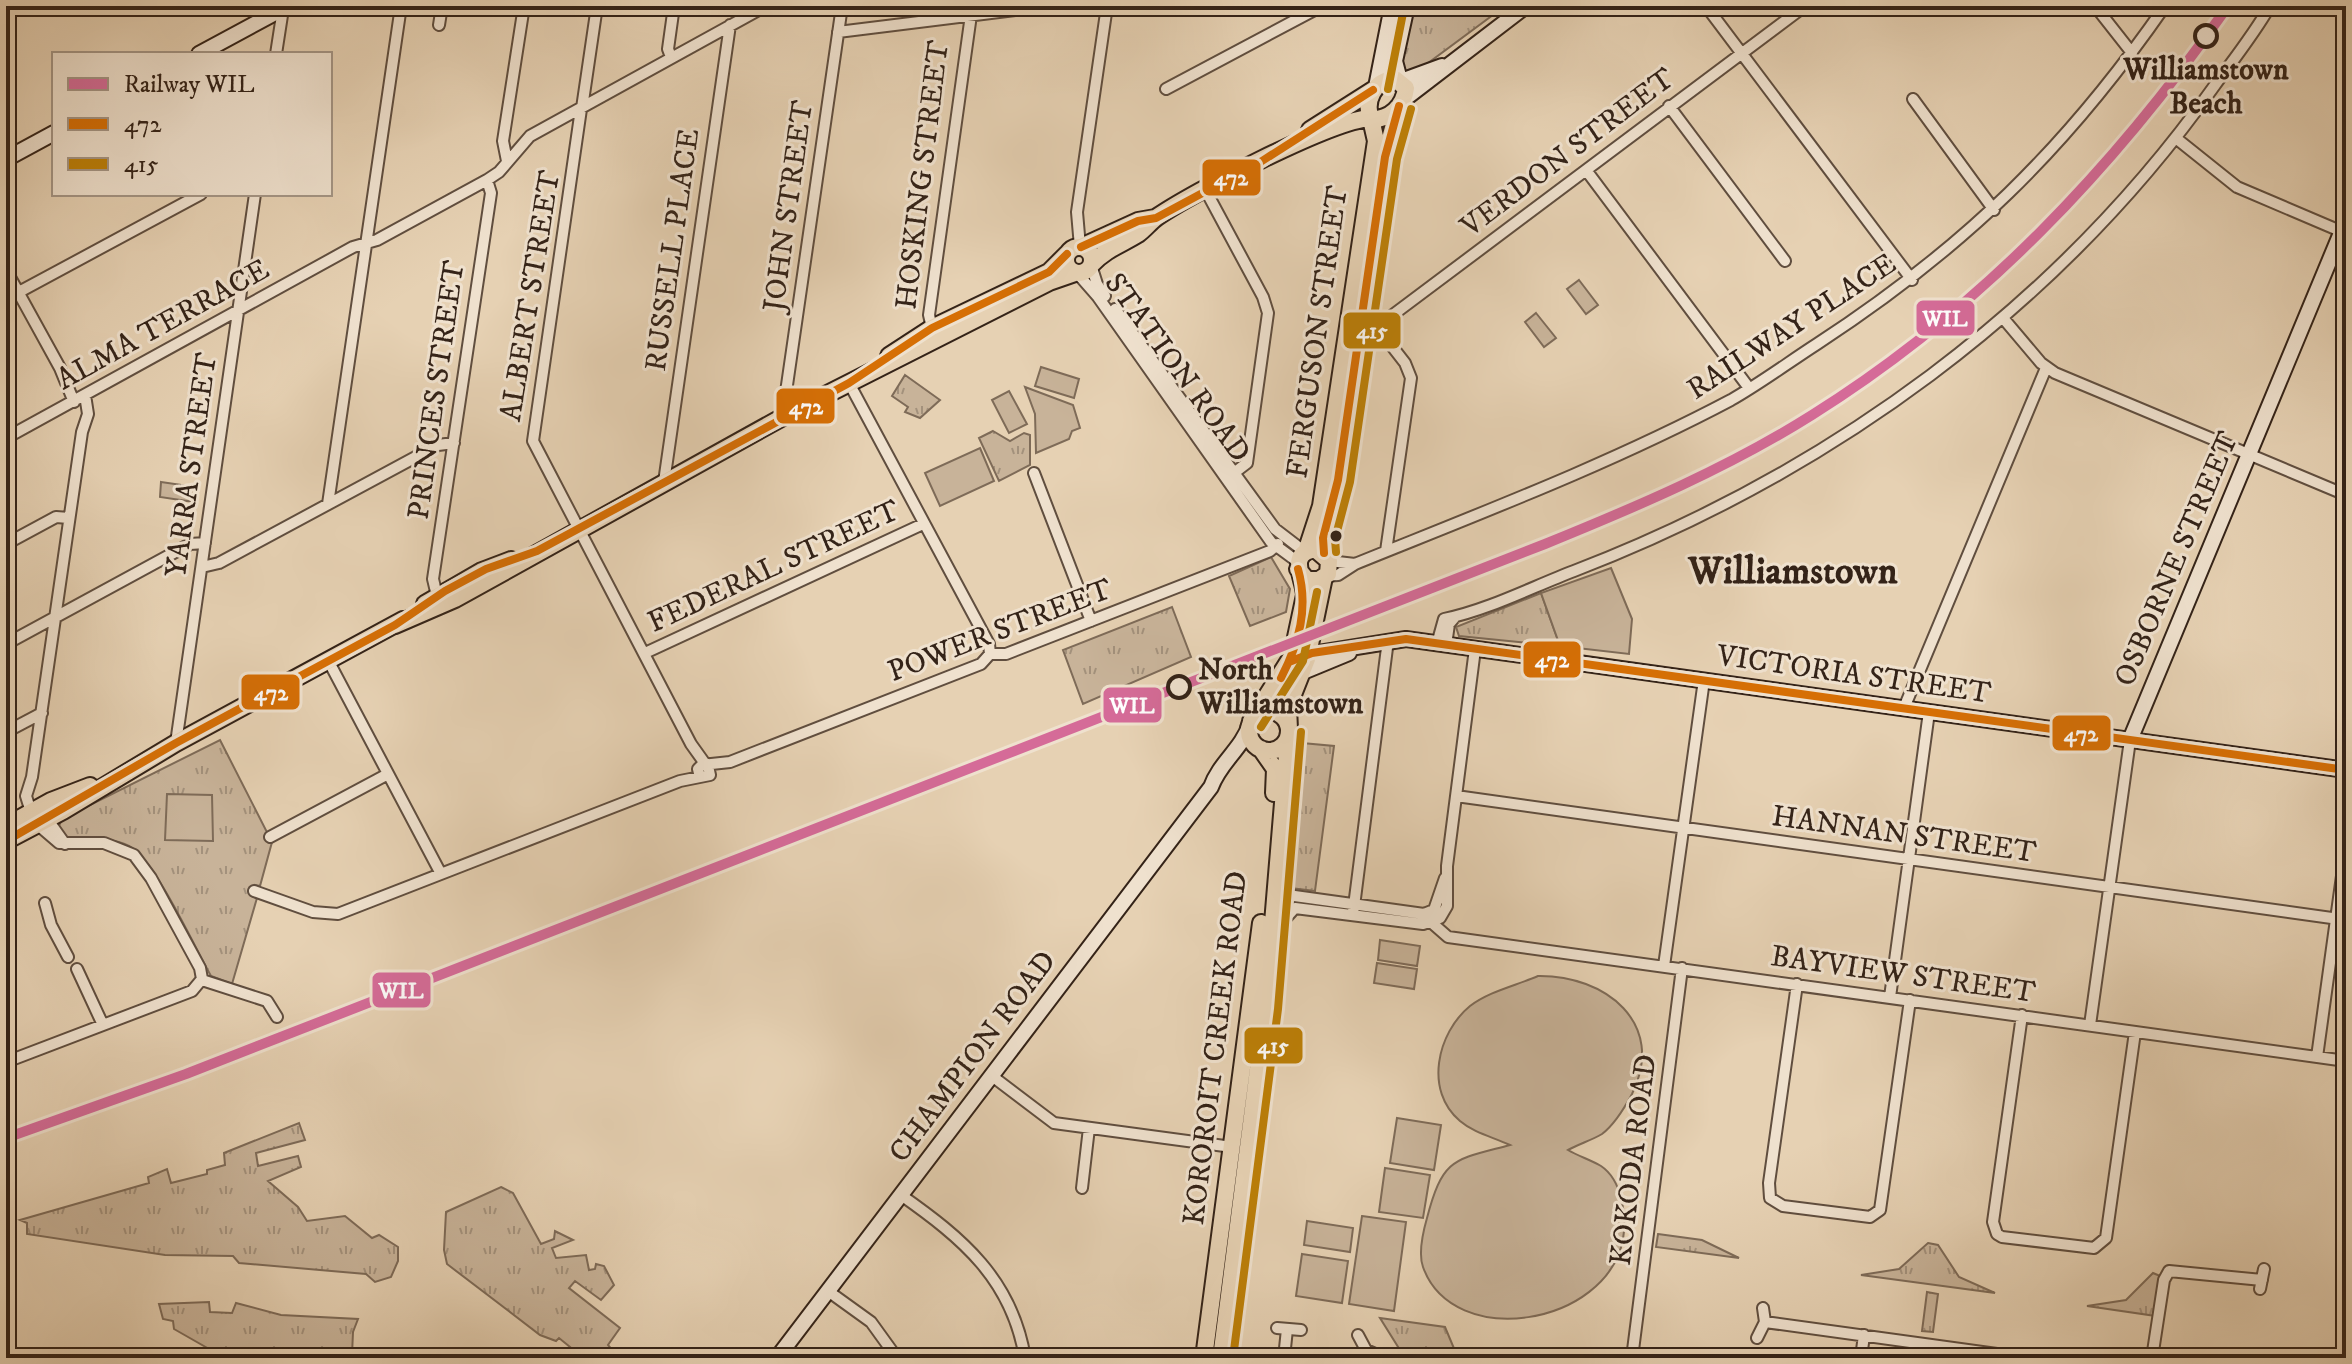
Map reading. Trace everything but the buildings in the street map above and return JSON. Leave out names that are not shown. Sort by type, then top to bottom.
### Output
[{"type":"main road","points":[[1262,161],[1385,80],[1400,80]]},
{"type":"main road","name":"FERGUSON STREET","points":[[1251,723],[1289,662],[1305,595],[1302,559],[1321,506],[1385,157],[1406,89],[1400,80]]},
{"type":"main road","name":"FERGUSON STREET","points":[[1289,730],[1288,707],[1309,653],[1326,567],[1323,538],[1334,499],[1376,141],[1371,118],[1374,88]]},
{"type":"main road","points":[[936,334],[1084,269],[1105,251],[1140,233],[1156,218],[1262,161],[1346,123],[1385,117],[1401,104]]},
{"type":"main road","points":[[6,841],[40,816],[849,383],[1045,274],[1074,250],[1138,221],[1156,218]]},
{"type":"main road","points":[[1074,250],[1091,254],[1084,269]]},
{"type":"main road","points":[[1074,250],[1067,265],[1084,269]]},
{"type":"main road","points":[[1315,549],[1326,567],[1310,581],[1302,559],[1315,549]]},
{"type":"main road","points":[[1273,711],[1284,718],[1289,730],[1281,747],[1261,749],[1251,740],[1251,723],[1261,713],[1273,711]]},
{"type":"main road","name":"KOROROIT CREEK ROAD","points":[[1221,1358],[1289,730]]},
{"type":"main road","name":"KOROROIT CREEK ROAD","points":[[1204,1358],[1232,1147],[1262,991],[1275,776],[1273,763],[1261,749]]},
{"type":"main road","points":[[6,826],[40,816]]},
{"type":"street","points":[[328,504],[401,6]]},
{"type":"street","points":[[439,25],[442,6]]},
{"type":"street","points":[[507,161],[503,144],[524,6]]},
{"type":"street","name":"ALBERT STREET","points":[[597,6],[533,441],[704,770]]},
{"type":"street","points":[[671,57],[674,6]]},
{"type":"street","name":"JOHN STREET","points":[[792,412],[786,392],[842,6]]},
{"type":"street","points":[[838,32],[1048,6]]},
{"type":"street","points":[[1074,250],[1107,6]]},
{"type":"street","points":[[1166,89],[1322,6]]},
{"type":"street","points":[[1374,88],[1392,6]]},
{"type":"street","points":[[1407,6],[1395,61],[1400,80],[1454,60]]},
{"type":"street","points":[[1401,104],[1526,6]]},
{"type":"street","points":[[1706,6],[1912,280]]},
{"type":"street","name":"VERDON STREET","points":[[1352,334],[1377,327],[1805,6]]},
{"type":"street","points":[[2095,6],[2132,53]]},
{"type":"street","name":"RAILWAY PLACE","points":[[1326,567],[1355,564],[1639,444],[1749,388],[1912,280],[1994,210],[2047,155],[2132,53],[2165,6]]},
{"type":"street","points":[[1442,644],[1441,622],[1612,556],[1759,487],[1874,417],[1967,350],[2107,219],[2177,139],[2270,6]]},
{"type":"street","points":[[506,130],[510,141],[522,142],[759,8]]},
{"type":"street","points":[[278,37],[280,10]]},
{"type":"street","points":[[276,52],[280,10]]},
{"type":"street","points":[[203,52],[280,10]]},
{"type":"street","name":"HOSKING STREET","points":[[936,334],[929,315],[971,15]]},
{"type":"street","name":"RUSSELL PLACE","points":[[664,482],[730,25]]},
{"type":"street","points":[[1913,99],[1994,210]]},
{"type":"street","points":[[1669,106],[1785,261]]},
{"type":"street","points":[[6,159],[52,134]]},
{"type":"street","points":[[2177,139],[2237,187],[2345,228]]},
{"type":"street","name":"ALMA TERRACE","points":[[6,438],[487,180],[522,142]]},
{"type":"street","points":[[1586,170],[1749,388]]},
{"type":"street","name":"PRINCES STREET","points":[[439,601],[433,583],[491,193],[487,180]]},
{"type":"street","points":[[1206,191],[1263,297],[1268,313],[1247,463],[1231,475]]},
{"type":"street","points":[[6,299],[197,196]]},
{"type":"street","name":"YARRA STREET","points":[[176,743],[255,196]]},
{"type":"street","name":"OSBORNE STREET","points":[[2090,1025],[2130,740],[2345,228]]},
{"type":"street","name":"STATION ROAD","points":[[1084,269],[1231,475],[1302,559]]},
{"type":"street","points":[[6,270],[78,399],[82,432],[32,777],[40,816],[62,841],[71,845],[104,843],[128,851],[151,878],[201,970],[202,980],[192,991],[6,1062]]},
{"type":"street","points":[[2003,318],[2046,368],[2346,495]]},
{"type":"street","points":[[1377,327],[1405,363],[1411,378],[1386,551]]},
{"type":"street","points":[[1904,708],[2046,368]]},
{"type":"street","points":[[849,383],[989,645],[990,654]]},
{"type":"street","points":[[202,567],[219,563],[438,445],[454,443]]},
{"type":"street","points":[[1034,473],[1091,621]]},
{"type":"street","name":"STATION ROAD","points":[[1231,475],[1275,547],[1302,559]]},
{"type":"street","points":[[6,544],[56,517],[69,518]]},
{"type":"street","name":"FEDERAL STREET","points":[[645,653],[923,524]]},
{"type":"street","name":"POWER STREET","points":[[254,891],[313,912],[335,915],[981,664],[990,654],[1006,654],[1216,574],[1275,547],[1284,538]]},
{"type":"street","points":[[6,644],[190,544],[205,543]]},
{"type":"street","points":[[1353,909],[1388,640]]},
{"type":"street","name":"VICTORIA STREET","points":[[1289,662],[1309,653],[1356,648],[1388,640],[1442,644],[2346,770]]},
{"type":"street","name":"VICTORIA STREET","points":[[1303,672],[1356,648]]},
{"type":"street","points":[[1262,991],[1277,970],[1288,912],[1301,907],[1435,917],[1446,876],[1475,649]]},
{"type":"street","points":[[329,662],[440,872]]},
{"type":"street","points":[[1664,966],[1704,680]]},
{"type":"street","points":[[1890,997],[1929,712]]},
{"type":"street","points":[[6,732],[42,713]]},
{"type":"street","name":"CHAMPION ROAD","points":[[777,1358],[1211,787],[1218,771],[1244,741],[1251,723]]},
{"type":"street","name":"CHAMPION ROAD","points":[[1211,787],[1219,783],[1241,758],[1261,749]]},
{"type":"street","points":[[270,837],[388,774]]},
{"type":"street","name":"HANNAN STREET","points":[[1456,796],[2341,920]]},
{"type":"street","points":[[2317,1057],[2341,920],[2346,847]]},
{"type":"street","points":[[1273,893],[1353,909]]},
{"type":"street","points":[[45,903],[49,920],[68,957]]},
{"type":"street","name":"BAYVIEW STREET","points":[[1435,917],[1454,937],[2346,1061]]},
{"type":"street","name":"KOKODA ROAD","points":[[1632,1358],[1682,968]]},
{"type":"street","points":[[77,969],[103,1025]]},
{"type":"street","points":[[202,980],[267,1001],[277,1017]]},
{"type":"street","points":[[1797,984],[1769,1183],[1770,1198],[1783,1206],[1870,1217],[1880,1210],[1910,1000]]},
{"type":"street","points":[[2022,1015],[1993,1222],[1997,1234],[2002,1237],[2094,1248],[2106,1238],[2135,1032]]},
{"type":"street","points":[[992,1076],[1054,1123],[1232,1147]]},
{"type":"street","points":[[1082,1188],[1089,1128]]},
{"type":"street","points":[[901,1195],[951,1231],[983,1261],[1008,1304],[1025,1358]]},
{"type":"street","points":[[2152,1358],[2164,1280],[2169,1271],[2262,1279]]},
{"type":"street","points":[[828,1291],[871,1322],[897,1358]]},
{"type":"street","points":[[1757,1338],[1765,1322],[1763,1308]]},
{"type":"street","points":[[1765,1322],[2026,1358]]},
{"type":"street","points":[[1284,1358],[1282,1328],[1301,1330]]},
{"type":"street","points":[[1861,1358],[1864,1335]]},
{"type":"street","points":[[1359,1344],[1384,1358]]},
{"type":"green space","points":[[1410,6],[1505,6],[1424,66],[1403,73],[1400,66]]},
{"type":"green space","points":[[1579,280],[1598,305],[1586,314],[1567,289]]},
{"type":"green space","points":[[1536,313],[1556,338],[1544,347],[1525,322]]},
{"type":"green space","points":[[1041,367],[1079,379],[1074,398],[1035,386]]},
{"type":"green space","points":[[905,375],[940,400],[920,418],[905,412],[908,407],[892,396]]},
{"type":"green space","points":[[1025,387],[1073,405],[1080,428],[1072,431],[1069,439],[1036,453],[1035,414]]},
{"type":"green space","points":[[1009,391],[1027,424],[1009,433],[992,400]]},
{"type":"green space","points":[[993,431],[1010,441],[1024,433],[1030,435],[1030,465],[999,481],[979,438]]},
{"type":"green space","points":[[980,448],[994,481],[940,506],[925,473]]},
{"type":"green space","points":[[161,482],[196,487],[194,502],[160,497]]},
{"type":"green space","points":[[1271,557],[1290,589],[1286,612],[1250,626],[1229,576]]},
{"type":"green space","points":[[1611,568],[1632,619],[1629,654],[1560,646],[1541,593]]},
{"type":"green space","points":[[1541,593],[1560,646],[1459,636],[1456,627]]},
{"type":"green space","points":[[1172,607],[1191,657],[1083,704],[1063,650]]},
{"type":"green space","points":[[220,740],[272,842],[260,886],[255,885],[251,896],[257,898],[232,984],[211,976],[162,885],[139,854],[129,846],[114,841],[68,840],[58,828],[62,819]]},
{"type":"green space","points":[[1302,743],[1334,746],[1315,891],[1282,887]]},
{"type":"green space","points":[[167,794],[212,795],[213,841],[165,840]]},
{"type":"green space","points":[[1380,940],[1420,946],[1417,966],[1378,960]]},
{"type":"green space","points":[[1377,963],[1417,969],[1414,989],[1374,983]]},
{"type":"green space","points":[[1538,976],[1586,984],[1606,994],[1623,1008],[1635,1025],[1642,1045],[1641,1069],[1632,1094],[1619,1116],[1598,1136],[1568,1150],[1601,1166],[1614,1180],[1623,1209],[1623,1239],[1611,1269],[1589,1292],[1561,1308],[1528,1317],[1495,1318],[1465,1310],[1440,1293],[1423,1267],[1421,1255],[1425,1224],[1446,1172],[1463,1159],[1510,1145],[1471,1129],[1449,1109],[1442,1094],[1439,1062],[1449,1031],[1470,1006]]},
{"type":"green space","points":[[1397,1118],[1441,1125],[1434,1170],[1390,1163]]},
{"type":"green space","points":[[299,1123],[305,1140],[256,1153],[258,1166],[298,1156],[301,1167],[268,1181],[298,1207],[307,1221],[345,1216],[372,1238],[379,1235],[398,1247],[398,1261],[391,1277],[375,1282],[366,1274],[239,1263],[233,1256],[165,1255],[27,1234],[27,1223],[20,1220],[149,1183],[148,1177],[167,1169],[171,1183],[207,1174],[207,1170],[225,1165],[224,1153]]},
{"type":"green space","points":[[1385,1168],[1430,1175],[1423,1218],[1379,1212]]},
{"type":"green space","points":[[501,1187],[513,1193],[541,1244],[554,1239],[555,1231],[573,1240],[552,1248],[556,1258],[586,1255],[589,1270],[595,1269],[596,1264],[604,1266],[614,1285],[601,1300],[575,1281],[569,1288],[620,1328],[608,1345],[613,1351],[609,1358],[576,1358],[568,1350],[570,1347],[559,1338],[556,1341],[540,1335],[447,1264],[444,1250],[446,1212]]},
{"type":"green space","points":[[1362,1216],[1406,1222],[1394,1311],[1349,1304]]},
{"type":"green space","points":[[1307,1221],[1353,1228],[1350,1252],[1304,1245]]},
{"type":"green space","points":[[1658,1234],[1702,1240],[1739,1258],[1656,1247]]},
{"type":"green space","points":[[1928,1243],[1938,1245],[1959,1277],[1995,1293],[1861,1275],[1899,1269]]},
{"type":"green space","points":[[1302,1254],[1348,1261],[1342,1303],[1296,1296]]},
{"type":"green space","points":[[2153,1273],[2160,1276],[2156,1316],[2087,1306],[2126,1300]]},
{"type":"green space","points":[[1927,1292],[1938,1294],[1933,1332],[1922,1331]]},
{"type":"green space","points":[[209,1302],[210,1312],[232,1313],[236,1303],[281,1315],[358,1319],[353,1332],[352,1355],[225,1358],[174,1329],[173,1321],[163,1319],[159,1304]]},
{"type":"green space","points":[[1380,1318],[1445,1327],[1458,1358],[1405,1358]]},
{"type":"rail line","name":"WIL","points":[[6,1138],[186,1074],[1545,544],[1715,469],[1812,415],[1874,374],[1988,282],[2091,179],[2139,123],[2228,6]]},
{"type":"transit line","name":"415","points":[[1388,89],[1404,8]]},
{"type":"transit line","name":"472","points":[[1081,247],[1138,221],[1156,218],[1262,161],[1373,90]]},
{"type":"transit line","name":"472","points":[[1324,553],[1323,538],[1338,480],[1385,157],[1399,106]]},
{"type":"transit line","name":"415","points":[[1336,552],[1335,539],[1350,482],[1397,159],[1411,109]]},
{"type":"transit line","name":"472","points":[[6,841],[176,743],[395,625],[445,591],[486,569],[537,551],[849,383],[932,328],[1049,272],[1067,254]]},
{"type":"transit line","name":"472","points":[[1281,678],[1293,652],[1300,625],[1303,598],[1298,569]]},
{"type":"transit line","name":"415","points":[[1261,727],[1303,661],[1317,592]]},
{"type":"transit line","name":"472","points":[[1289,662],[1312,653],[1406,639],[2346,770]]},
{"type":"transit line","name":"415","points":[[1233,1358],[1278,1009],[1301,732]]},
{"type":"place","name":"Williamstown Beach","points":[[2206,36]]},
{"type":"place","name":"North Williamstown","points":[[1179,687]]},
{"type":"district","name":"Williamstown","points":[[1793,572]]}]
